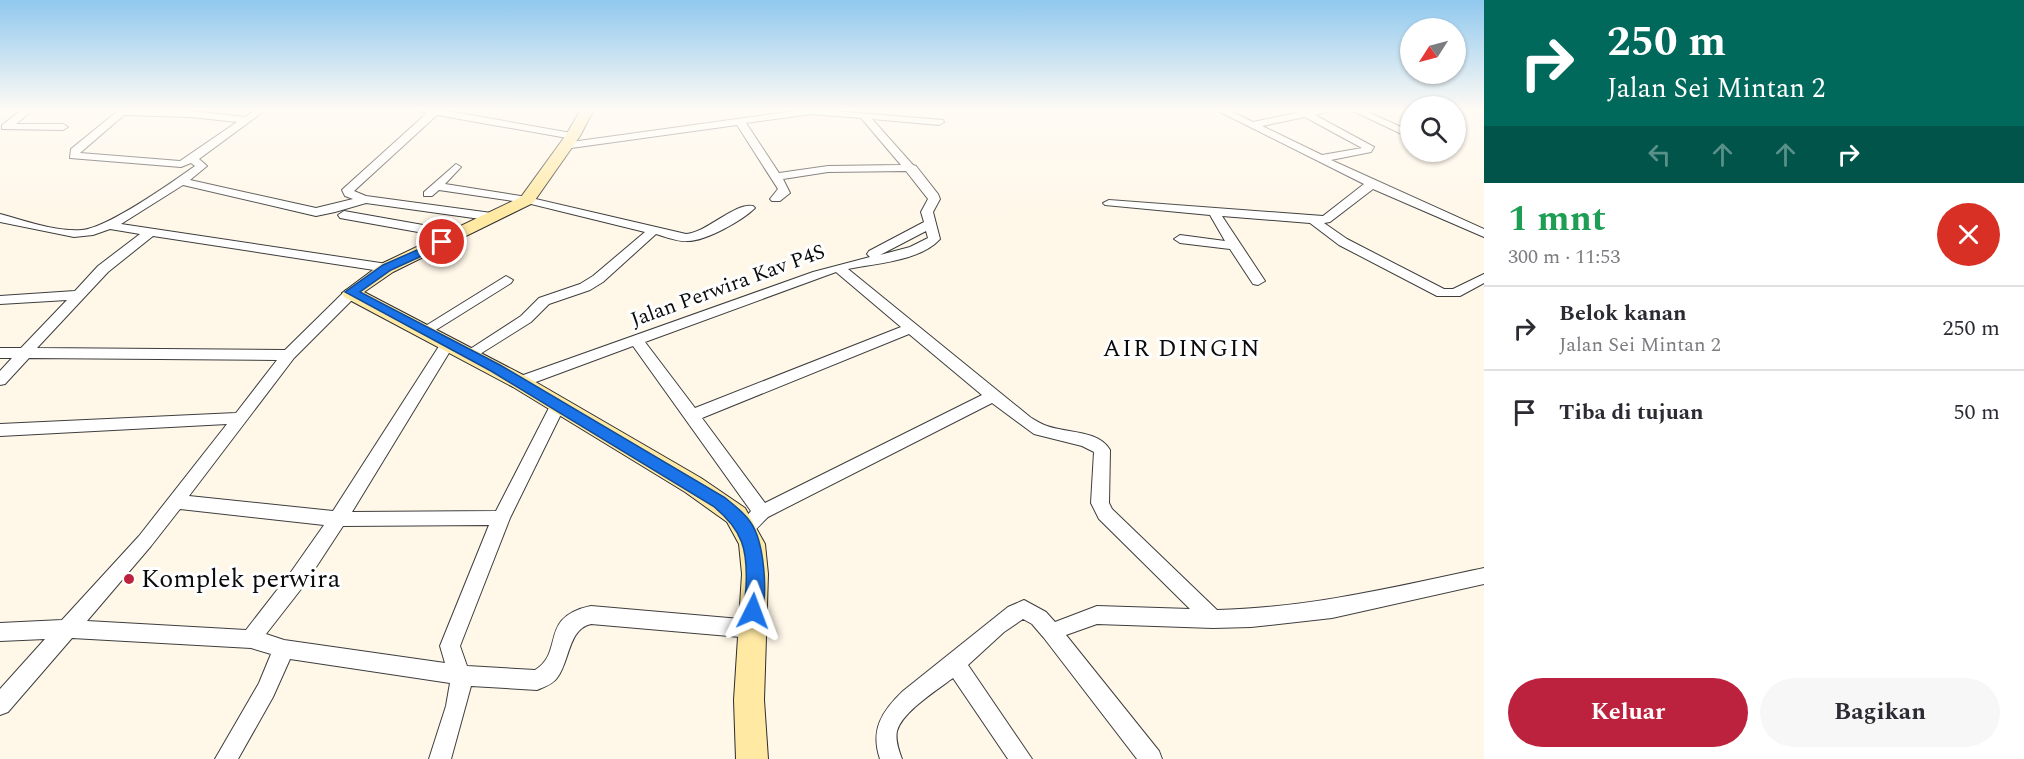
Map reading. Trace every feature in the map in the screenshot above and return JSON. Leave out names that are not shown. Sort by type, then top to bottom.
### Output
[{"type":"street","points":[[83,144],[75,151],[74,156],[178,165],[192,159],[212,144]]},
{"type":"street","points":[[398,144],[348,190],[349,194],[365,199],[495,217]]},
{"type":"street","points":[[0,705],[176,502],[239,417],[289,355],[351,292],[387,268],[527,200],[566,144]]},
{"type":"street","points":[[755,144],[784,193],[776,199]]},
{"type":"street","points":[[891,144],[912,168]]},
{"type":"street","points":[[1291,144],[1372,184],[1484,233]]},
{"type":"street","points":[[1320,159],[1367,150],[1369,147],[1364,144]]},
{"type":"street","points":[[0,218],[80,234],[107,225],[202,166],[192,159]]},
{"type":"street","points":[[456,167],[432,190],[527,200],[693,238],[749,208]]},
{"type":"street","points":[[776,177],[828,169],[912,168]]},
{"type":"street","name":"Jalan Perwira Kav P4S","points":[[520,382],[637,341],[742,300],[839,268],[927,245],[934,239],[927,212],[934,199],[912,168]]},
{"type":"street","points":[[181,180],[315,212],[331,210],[365,199]]},
{"type":"street","points":[[1109,202],[1313,220],[1326,219],[1372,184]]},
{"type":"street","points":[[1214,212],[1258,281]]},
{"type":"street","points":[[344,215],[457,235]]},
{"type":"street","points":[[1313,220],[1343,242],[1442,293],[1455,293],[1484,278]]},
{"type":"street","points":[[107,225],[387,268]]},
{"type":"street","points":[[472,354],[526,319],[544,301],[585,287],[598,279],[654,230]]},
{"type":"street","points":[[0,380],[77,295],[112,261],[151,231]]},
{"type":"street","points":[[1180,239],[1234,246]]},
{"type":"street","points":[[839,268],[993,396],[1038,429],[1061,438],[1092,441],[1099,445],[1102,450],[1100,503],[1105,514],[1214,620]]},
{"type":"street","points":[[426,330],[506,280]]},
{"type":"street","points":[[351,292],[472,354],[710,496],[736,515],[754,520],[993,396]]},
{"type":"street","points":[[0,300],[77,295]]},
{"type":"street","points":[[691,416],[911,328]]},
{"type":"street","points":[[637,341],[691,416],[754,520],[752,544],[755,574],[749,700],[752,759]]},
{"type":"street","points":[[251,639],[298,578],[338,519],[448,343]]},
{"type":"street","points":[[0,353],[289,355]]},
{"type":"street","points":[[440,759],[460,689],[460,675],[450,656],[450,646],[501,518],[558,404]]},
{"type":"street","points":[[0,430],[239,417]]},
{"type":"street","points":[[176,502],[338,519],[501,518]]},
{"type":"street","points":[[1051,632],[1098,615],[1214,620],[1332,609],[1482,579]]},
{"type":"street","points":[[891,759],[886,737],[887,725],[909,701],[1017,611],[1024,609],[1039,618],[1051,632],[1151,759]]},
{"type":"street","points":[[0,632],[68,629],[251,639],[284,649],[460,675],[537,680],[549,673],[558,657],[566,630],[577,618],[591,615],[752,629]]},
{"type":"street","points":[[226,759],[266,690],[284,649]]},
{"type":"street","points":[[955,664],[1021,759]]},
{"type":"place","name":"Komplek perwira","points":[[129,579]]},
{"type":"district","name":"AIR DINGIN","points":[[1182,349]]},
{"type":"route","points":[[442,242],[387,268],[351,292],[426,330],[558,404],[693,485],[736,515],[746,528],[752,544],[755,574],[753,611]]}]
